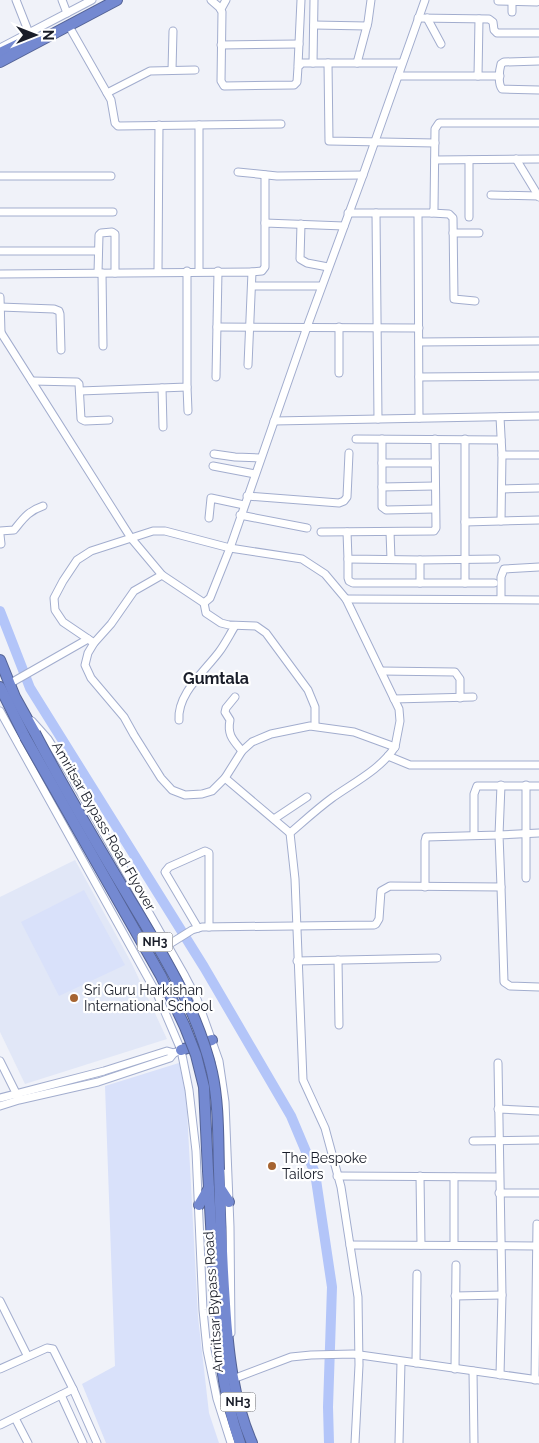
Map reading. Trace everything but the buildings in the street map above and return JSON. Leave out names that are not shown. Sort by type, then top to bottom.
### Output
[{"type":"highway","points":[[0,53],[102,0]]},
{"type":"highway","points":[[0,62],[117,0]]},
{"type":"highway","name":"NH3","points":[[0,660],[9,683],[16,710]]},
{"type":"highway","name":"Amritsar Bypass Road Flyover","points":[[16,710],[160,951],[194,1019],[212,1074],[218,1133],[214,1187]]},
{"type":"highway","points":[[177,1051],[212,1040]]},
{"type":"highway","points":[[199,1205],[214,1187],[229,1202]]},
{"type":"highway","name":"Amritsar Bypass Road","points":[[214,1187],[232,1379],[252,1443]]},
{"type":"highway","name":"Amritsar Bypass Road","points":[[214,1187],[217,1329],[222,1371],[232,1419],[240,1443]]},
{"type":"street","points":[[16,0],[29,33]]},
{"type":"street","points":[[62,0],[67,14]]},
{"type":"street","points":[[0,48],[92,0]]},
{"type":"street","points":[[0,68],[123,0]]},
{"type":"street","points":[[211,0],[221,10]]},
{"type":"street","points":[[226,0],[221,10],[221,81],[224,86],[294,85],[297,82],[301,0]]},
{"type":"street","points":[[314,0],[314,63]]},
{"type":"street","points":[[357,63],[367,26],[371,0]]},
{"type":"street","points":[[204,603],[210,598],[230,548],[306,327],[364,175],[425,0]]},
{"type":"street","points":[[498,1],[538,2]]},
{"type":"street","points":[[512,1],[512,12]]},
{"type":"street","points":[[418,18],[491,20],[497,33],[539,33]]},
{"type":"street","points":[[427,18],[441,44]]},
{"type":"street","points":[[478,76],[479,19]]},
{"type":"street","points":[[314,25],[367,26]]},
{"type":"street","points":[[70,28],[107,93],[112,105],[115,123],[118,126],[281,124]]},
{"type":"street","points":[[172,70],[173,31]]},
{"type":"street","points":[[221,44],[299,44]]},
{"type":"street","points":[[539,61],[502,62],[500,66],[500,86],[502,89],[539,90]]},
{"type":"street","points":[[298,65],[302,62],[402,63]]},
{"type":"street","points":[[328,63],[329,141],[435,143]]},
{"type":"street","points":[[107,93],[146,72],[154,70],[195,70]]},
{"type":"street","points":[[398,76],[500,76]]},
{"type":"street","points":[[432,213],[434,210],[436,128],[439,123],[539,123]]},
{"type":"street","points":[[158,272],[159,125]]},
{"type":"street","points":[[199,125],[199,271]]},
{"type":"street","points":[[516,159],[539,196]]},
{"type":"street","points":[[435,160],[539,159]]},
{"type":"street","points":[[469,160],[469,216]]},
{"type":"street","points":[[238,172],[265,175],[364,175]]},
{"type":"street","points":[[0,274],[262,271],[265,267],[265,175]]},
{"type":"street","points":[[0,176],[111,176]]},
{"type":"street","points":[[491,195],[539,196]]},
{"type":"street","points":[[0,212],[113,212]]},
{"type":"street","points":[[348,213],[451,214],[453,218],[453,298],[456,301],[475,301]]},
{"type":"street","points":[[376,213],[378,419]]},
{"type":"street","points":[[418,214],[420,418]]},
{"type":"street","points":[[265,223],[344,226]]},
{"type":"street","points":[[301,224],[300,259],[307,263],[328,267]]},
{"type":"street","points":[[103,346],[98,251],[100,233],[114,233],[115,273]]},
{"type":"street","points":[[453,233],[479,233]]},
{"type":"street","points":[[0,251],[98,251]]},
{"type":"street","points":[[187,271],[188,411]]},
{"type":"street","points":[[216,377],[218,272]]},
{"type":"street","points":[[248,365],[252,272]]},
{"type":"street","points":[[252,286],[321,286]]},
{"type":"street","points":[[0,298],[1,332],[131,538],[162,575],[204,603],[206,613],[215,620],[235,626],[256,626],[266,633],[308,690],[315,707],[315,726]]},
{"type":"street","points":[[0,307],[59,310],[61,350]]},
{"type":"street","points":[[217,327],[419,328]]},
{"type":"street","points":[[339,327],[339,373]]},
{"type":"street","points":[[419,342],[539,341]]},
{"type":"street","points":[[419,377],[539,376]]},
{"type":"street","points":[[32,381],[75,381],[79,384],[81,419],[85,421],[109,420]]},
{"type":"street","points":[[80,392],[187,387]]},
{"type":"street","points":[[162,388],[163,428]]},
{"type":"street","points":[[274,421],[539,416]]},
{"type":"street","points":[[500,417],[502,455],[501,521]]},
{"type":"street","points":[[356,439],[501,440]]},
{"type":"street","points":[[382,439],[383,508],[436,509]]},
{"type":"street","points":[[321,532],[434,531],[436,528],[435,439]]},
{"type":"street","points":[[465,440],[465,583]]},
{"type":"street","points":[[247,496],[338,503],[344,501],[347,497],[349,453]]},
{"type":"street","points":[[214,454],[260,458]]},
{"type":"street","points":[[502,455],[539,455]]},
{"type":"street","points":[[382,463],[435,462]]},
{"type":"street","points":[[213,466],[255,474]]},
{"type":"street","points":[[382,487],[435,486]]},
{"type":"street","points":[[502,489],[539,488]]},
{"type":"street","points":[[209,518],[209,500],[211,498],[244,506]]},
{"type":"street","points":[[1,544],[0,533],[14,530],[26,515],[43,506]]},
{"type":"street","points":[[240,515],[307,528]]},
{"type":"street","points":[[465,522],[539,520]]},
{"type":"street","points":[[91,641],[59,618],[54,606],[54,598],[80,556],[131,538],[159,530],[230,548],[302,559],[325,574],[346,599],[400,713],[395,747],[388,756],[313,813],[290,833]]},
{"type":"street","points":[[347,532],[348,578],[351,583],[494,583]]},
{"type":"street","points":[[390,532],[391,559]]},
{"type":"street","points":[[348,559],[496,559]]},
{"type":"street","points":[[420,560],[420,583]]},
{"type":"street","points":[[501,598],[501,577],[504,569],[539,567]]},
{"type":"street","points":[[9,683],[91,641],[111,624],[134,591],[162,575]]},
{"type":"street","points":[[346,599],[501,598],[539,600]]},
{"type":"street","points":[[179,720],[181,704],[224,645],[235,626]]},
{"type":"street","points":[[91,641],[86,659],[87,672],[124,717],[134,736],[167,786],[186,795],[212,791],[225,778],[242,751],[252,742],[261,738],[315,726],[354,732],[395,747]]},
{"type":"street","points":[[381,671],[455,672],[460,679],[460,698]]},
{"type":"street","points":[[235,697],[225,712],[230,720],[228,730],[230,735],[242,751]]},
{"type":"street","points":[[394,699],[473,698]]},
{"type":"street","points":[[16,710],[48,739],[70,774],[197,999],[219,1061],[225,1102],[229,1202],[232,1319],[230,1359]]},
{"type":"street","points":[[0,711],[158,996],[177,1051],[189,1090],[194,1130],[203,1310],[207,1350],[217,1399],[231,1443]]},
{"type":"street","points":[[388,756],[410,765],[539,766]]},
{"type":"street","points":[[225,778],[290,833],[295,879],[303,1080],[325,1128],[344,1203],[358,1297],[355,1443]]},
{"type":"street","points":[[500,785],[504,982],[510,986],[539,987]]},
{"type":"street","points":[[474,835],[476,788],[500,785],[539,786]]},
{"type":"street","points":[[526,785],[526,878]]},
{"type":"street","points":[[274,819],[307,797]]},
{"type":"street","points":[[425,887],[424,841],[426,837],[539,833]]},
{"type":"street","points":[[195,929],[165,872],[169,867],[205,851],[209,854],[209,927]]},
{"type":"street","points":[[168,945],[195,929],[209,927],[374,925],[378,922],[380,894],[383,889],[390,886],[501,887]]},
{"type":"street","points":[[297,961],[437,958]]},
{"type":"street","points":[[338,960],[339,1025]]},
{"type":"street","points":[[0,1098],[98,1082],[170,1058],[177,1051]]},
{"type":"street","points":[[0,1061],[17,1096]]},
{"type":"street","points":[[498,1063],[502,1295],[500,1375]]},
{"type":"street","points":[[0,1106],[17,1096]]},
{"type":"street","points":[[498,1110],[539,1111]]},
{"type":"street","points":[[473,1141],[539,1140]]},
{"type":"street","points":[[337,1176],[499,1177]]},
{"type":"street","points":[[420,1176],[421,1245]]},
{"type":"street","points":[[454,1177],[454,1245]]},
{"type":"street","points":[[499,1193],[539,1193]]},
{"type":"street","points":[[232,1379],[282,1360],[311,1354],[356,1355],[537,1380],[537,1224]]},
{"type":"street","points":[[350,1245],[536,1246]]},
{"type":"street","points":[[455,1369],[456,1265]]},
{"type":"street","points":[[416,1363],[418,1274]]},
{"type":"street","points":[[455,1296],[502,1295]]},
{"type":"street","points":[[1,1304],[27,1356]]},
{"type":"street","points":[[0,1369],[47,1348],[52,1349],[98,1443]]},
{"type":"street","points":[[399,1443],[401,1362]]},
{"type":"street","points":[[473,1371],[474,1443]]},
{"type":"street","points":[[0,1425],[73,1389]]},
{"type":"street","points":[[61,1395],[83,1443]]},
{"type":"street","points":[[15,1418],[28,1443]]},
{"type":"shaded area","name":"Sri Guru Harkishan International School","points":[[75,860],[132,964],[167,1039],[25,1084],[0,1032],[0,897]]},
{"type":"shaded area","points":[[84,890],[125,965],[59,996],[21,922]]},
{"type":"shaded area","points":[[182,1062],[187,1110],[198,1317],[209,1413],[219,1443],[106,1443],[82,1384],[115,1366],[105,1086]]},
{"type":"waterway","points":[[0,611],[30,688],[204,967],[291,1116],[315,1173],[332,1287],[328,1407],[329,1443]]},
{"type":"place","name":"Sri Guru Harkishan International School","points":[[74,998]]},
{"type":"place","name":"The Bespoke Tailors","points":[[272,1166]]},
{"type":"district","name":"Gumtala","points":[[216,678]]}]
